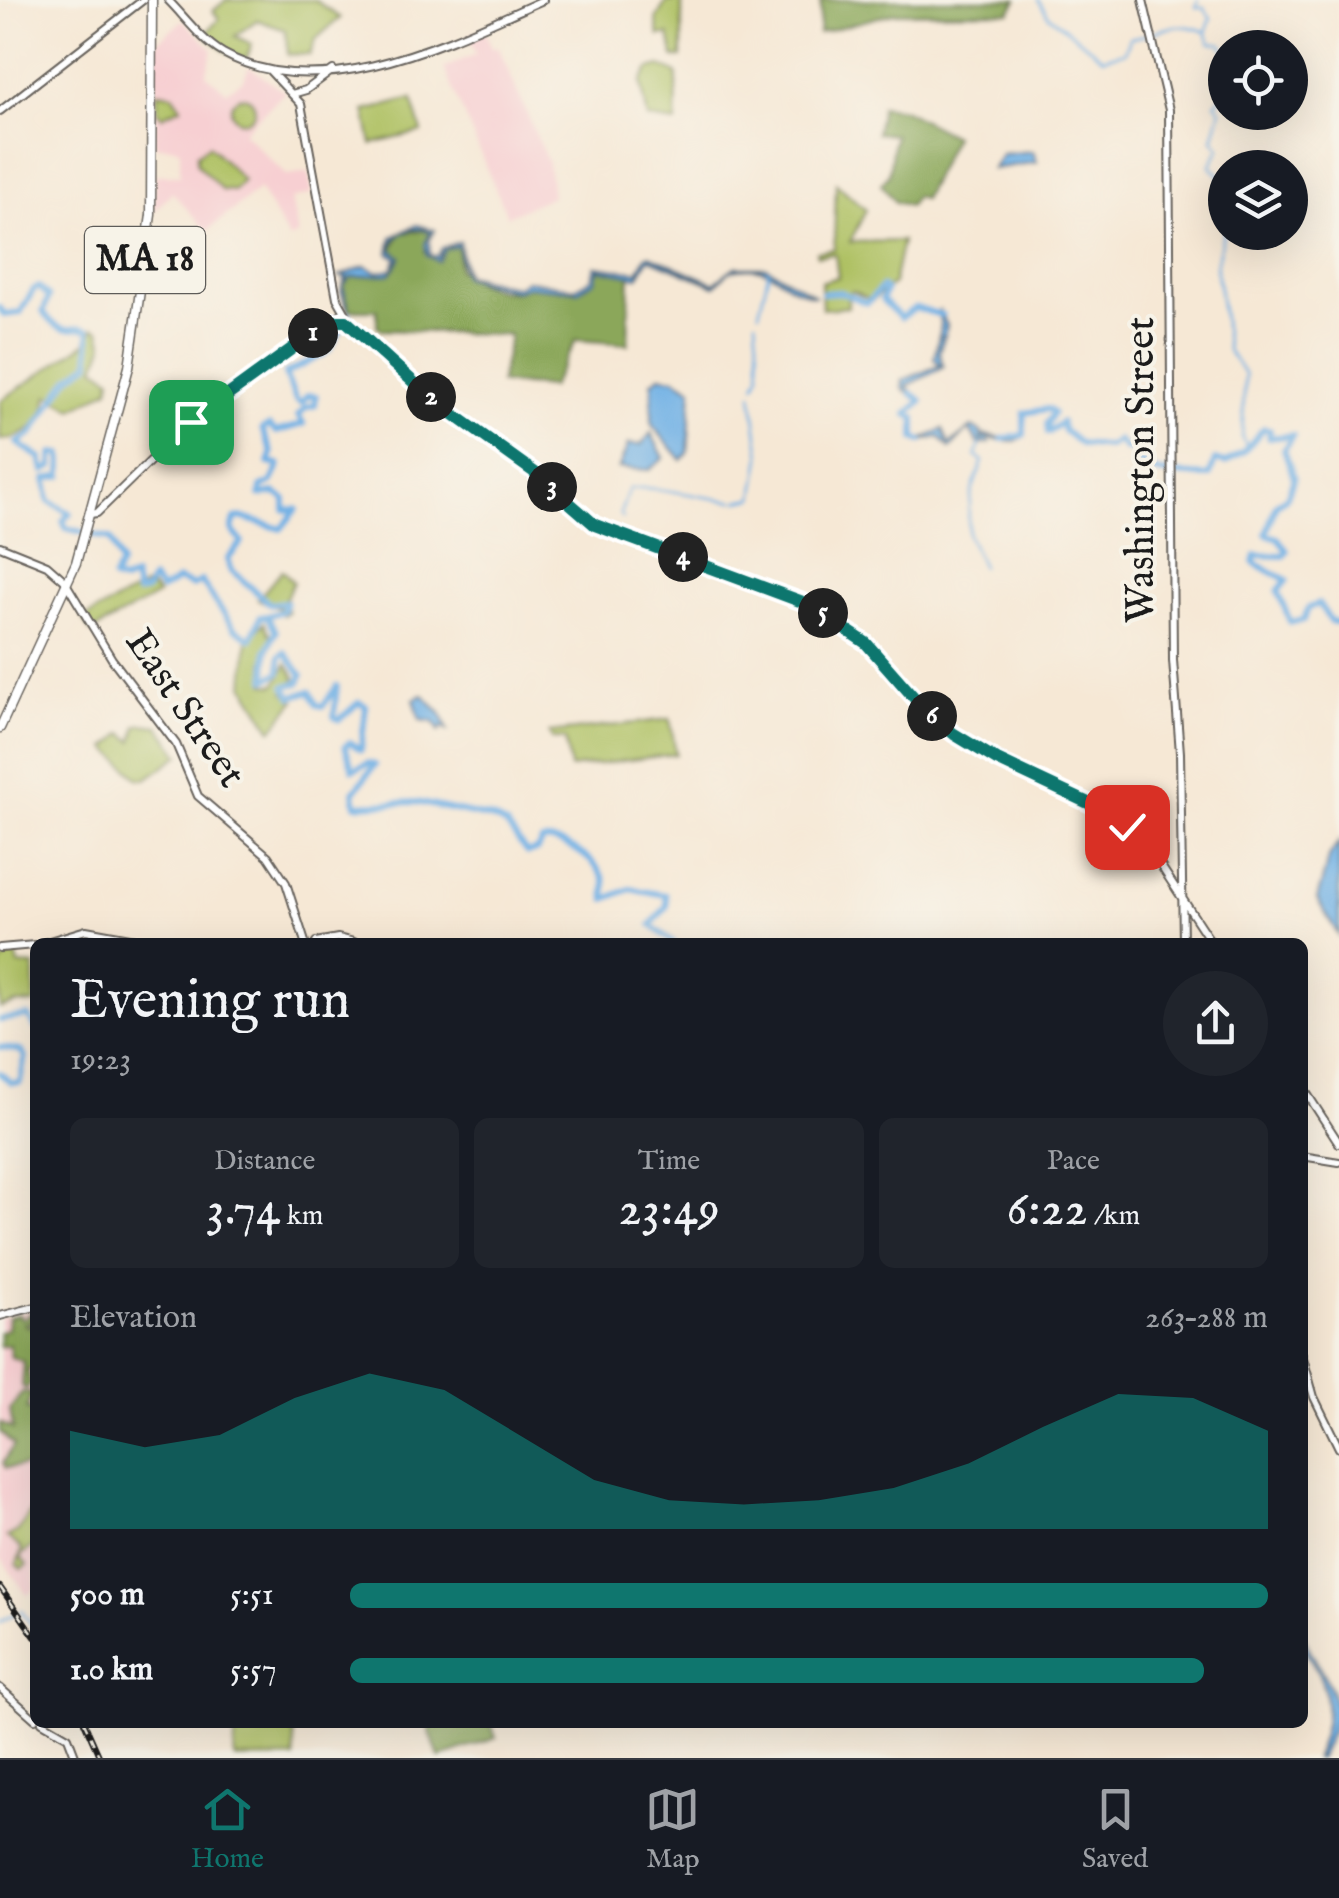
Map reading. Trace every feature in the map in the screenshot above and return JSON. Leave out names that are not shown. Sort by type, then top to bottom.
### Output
[{"type":"main road","points":[[0,111],[143,0]]},
{"type":"main road","name":"MA 18","points":[[0,728],[73,572],[129,366],[150,228],[152,0]]},
{"type":"main road","points":[[168,0],[218,50],[270,71],[333,70],[402,59],[543,0]]},
{"type":"main road","name":"Washington Street","points":[[1142,0],[1169,110],[1173,660],[1180,753],[1183,938]]},
{"type":"main road","points":[[291,94],[305,90],[333,70]]},
{"type":"main road","points":[[270,71],[301,104]]},
{"type":"main road","points":[[305,90],[301,104],[337,298],[347,319],[431,398],[598,527],[794,597],[854,634],[925,710],[954,734],[997,760],[1101,809],[1130,829],[1182,895],[1209,938]]},
{"type":"main road","points":[[330,321],[337,298]]},
{"type":"main road","points":[[90,514],[100,510],[185,426],[330,321],[347,319]]},
{"type":"main road","points":[[0,546],[52,568],[73,572]]},
{"type":"main road","name":"East Street","points":[[52,568],[67,584],[112,659],[176,744],[196,792],[265,854],[290,888],[305,938]]},
{"type":"main road","points":[[58,938],[82,930],[129,938]]},
{"type":"main road","points":[[0,948],[30,946]]},
{"type":"main road","points":[[1308,1095],[1339,1143]]},
{"type":"main road","points":[[1308,1157],[1339,1162]]},
{"type":"main road","points":[[0,1316],[30,1308]]},
{"type":"main road","points":[[1308,1376],[1339,1448]]},
{"type":"main road","points":[[0,1688],[30,1714]]},
{"type":"main road","points":[[52,1728],[68,1737],[76,1758]]},
{"type":"shaded area","points":[[183,20],[213,50],[206,75],[227,91],[244,79],[249,66],[285,92],[243,132],[286,175],[309,172],[312,194],[291,199],[298,235],[289,239],[259,189],[207,231],[172,192],[154,212],[155,175],[180,175],[180,150],[155,146],[156,43]]},
{"type":"shaded area","points":[[484,28],[492,48],[498,46],[548,163],[552,196],[507,216],[444,68],[476,54],[469,35]]},
{"type":"shaded area","points":[[30,1310],[27,1595],[0,1557],[0,1318]]},
{"type":"green space","points":[[226,0],[315,0],[340,18],[316,39],[310,55],[288,54],[285,30],[257,20],[235,36],[252,44],[246,60],[224,50],[205,34],[219,19],[213,11]]},
{"type":"green space","points":[[682,0],[682,57],[674,58],[669,35],[659,36],[656,19],[666,2]]},
{"type":"green space","points":[[821,0],[1017,0],[1010,12],[894,13],[819,33]]},
{"type":"green space","points":[[661,66],[677,74],[676,123],[648,119],[641,82],[649,69]]},
{"type":"green space","points":[[157,92],[173,94],[181,107],[162,116],[157,112]]},
{"type":"green space","points":[[238,97],[248,97],[255,109],[248,121],[238,121],[231,114],[231,104]]},
{"type":"green space","points":[[412,99],[422,132],[372,144],[365,111]]},
{"type":"green space","points":[[881,106],[902,109],[954,136],[923,199],[915,197],[909,206],[895,202],[881,184],[889,174],[894,135],[876,133]]},
{"type":"green space","points":[[209,145],[243,180],[234,191],[222,190],[197,164],[197,154]]},
{"type":"green space","points":[[836,183],[866,210],[850,242],[902,241],[893,284],[872,300],[852,291],[848,307],[822,309],[821,282],[838,277],[835,254],[817,256],[816,252],[834,249]]},
{"type":"green space","points":[[430,230],[425,252],[438,261],[445,249],[458,246],[458,269],[477,282],[500,290],[516,291],[530,286],[579,289],[594,279],[598,269],[630,274],[628,344],[576,340],[551,387],[500,383],[510,335],[382,330],[377,326],[377,310],[350,310],[343,286],[353,274],[390,274],[401,257],[392,250],[400,233]]},
{"type":"green space","points":[[94,328],[100,330],[104,346],[96,367],[111,378],[109,389],[73,409],[48,395],[43,413],[33,427],[0,440],[0,401],[86,343]]},
{"type":"green space","points":[[282,570],[293,582],[284,602],[288,612],[283,615],[281,609],[258,599]]},
{"type":"green space","points":[[148,584],[158,595],[91,632],[83,619]]},
{"type":"green space","points":[[264,623],[273,640],[264,662],[266,684],[275,685],[287,664],[296,678],[285,692],[295,701],[272,730],[244,685],[248,637]]},
{"type":"green space","points":[[670,719],[676,754],[570,768],[565,739],[552,739],[549,733]]},
{"type":"green space","points":[[137,726],[159,726],[180,755],[146,779],[138,778],[107,748],[123,733],[133,741]]},
{"type":"green space","points":[[16,952],[19,965],[30,966],[30,1004],[0,1008],[0,963]]},
{"type":"green space","points":[[30,1313],[30,1321],[24,1324],[30,1327],[30,1386],[26,1389],[22,1386],[24,1362],[11,1357],[9,1345],[0,1347],[0,1332],[7,1329],[8,1317],[19,1314],[22,1319]]},
{"type":"green space","points":[[22,1392],[30,1393],[30,1462],[26,1466],[6,1468],[3,1463],[14,1445],[0,1432],[0,1423],[13,1429],[10,1410]]},
{"type":"green space","points":[[30,1512],[30,1549],[20,1556],[27,1565],[22,1569],[17,1564],[22,1549],[7,1537],[18,1531]]},
{"type":"green space","points":[[236,1728],[293,1728],[295,1758],[234,1758]]},
{"type":"green space","points":[[429,1728],[493,1728],[496,1738],[439,1758]]},
{"type":"water","points":[[1033,151],[1037,162],[992,169],[1002,154]]},
{"type":"water","points":[[417,225],[435,230],[429,240],[430,256],[438,256],[442,248],[459,242],[465,275],[517,287],[526,280],[575,288],[592,279],[595,266],[638,272],[650,255],[714,283],[727,273],[715,286],[649,258],[638,277],[598,269],[595,281],[578,291],[528,286],[516,291],[463,277],[458,246],[445,249],[438,261],[427,256],[425,244],[431,232],[417,229],[393,241],[392,250],[401,257],[390,274],[350,277],[343,286],[350,317],[341,291],[346,277],[340,276],[365,266],[377,272],[392,269],[397,258],[389,253],[392,237]]},
{"type":"water","points":[[735,267],[766,267],[816,296],[757,269],[730,271]]},
{"type":"water","points":[[939,309],[947,325],[939,353],[944,367],[907,386],[918,398],[902,388],[903,380],[941,365],[934,359],[941,326]]},
{"type":"water","points":[[660,376],[675,378],[692,389],[688,453],[682,460],[652,425],[652,382]]},
{"type":"water","points":[[943,429],[949,445],[968,430],[950,449],[939,437],[917,442]]},
{"type":"water","points":[[969,429],[981,432],[981,443],[984,435],[1011,439],[1025,436],[1015,442],[986,438],[990,443],[979,445]]},
{"type":"water","points":[[651,433],[664,458],[649,470],[619,468],[628,444],[641,445]]},
{"type":"water","points":[[423,695],[441,713],[448,730],[442,727],[439,731],[434,722],[420,720],[414,699]]},
{"type":"water","points":[[1339,842],[1339,936],[1317,899],[1329,857]]},
{"type":"water","points":[[1308,1647],[1336,1708],[1335,1724],[1320,1758],[1315,1758],[1325,1726],[1326,1705],[1318,1672],[1308,1655]]},
{"type":"waterway","points":[[1038,0],[1048,15],[1103,58],[1125,52],[1130,38],[1168,28],[1185,26],[1206,32]]},
{"type":"waterway","points":[[1198,0],[1196,7],[1204,7],[1211,19],[1208,38]]},
{"type":"waterway","points":[[1215,130],[1213,139],[1220,148],[1210,166],[1220,175],[1224,229],[1216,266],[1227,350],[1245,375],[1242,438],[1248,447]]},
{"type":"waterway","points":[[759,312],[769,270]]},
{"type":"waterway","points":[[0,307],[4,315],[20,313],[39,287],[49,297],[43,312],[51,321],[62,329],[89,330],[90,363],[69,378],[31,435],[17,443],[41,458],[44,471],[52,467],[53,453],[62,454],[62,476],[46,479],[49,501],[70,513],[63,521],[66,528],[110,539],[121,564],[113,579],[124,582],[134,577],[137,593],[146,591],[152,579],[161,590],[178,580],[193,586],[201,581],[234,628],[251,639],[260,617],[267,616]]},
{"type":"waterway","points":[[823,293],[840,292],[867,303],[882,287],[886,290],[882,300],[901,318],[915,308],[942,315]]},
{"type":"waterway","points":[[329,350],[349,315]]},
{"type":"waterway","points":[[755,385],[760,373],[756,321]]},
{"type":"waterway","points":[[267,616],[283,611],[286,602],[270,604],[230,569],[228,559],[242,542],[232,530],[235,519],[240,517],[281,529],[297,509],[285,510],[285,499],[275,493],[260,495],[261,487],[271,483],[280,465],[269,463],[272,453],[262,429],[269,426],[276,432],[304,424],[298,416],[306,407],[315,405],[316,396],[308,395],[301,403],[296,400],[285,374],[324,354]]},
{"type":"waterway","points":[[911,393],[922,401],[907,414],[915,418],[915,439],[922,441]]},
{"type":"waterway","points":[[738,501],[754,498],[761,457],[752,394]]},
{"type":"waterway","points":[[1002,439],[1024,435],[1024,413],[1048,409],[1053,413],[1047,423],[1048,433],[1061,422],[1064,431],[1080,444],[1109,447],[1118,440],[1125,449],[1146,450],[1139,463],[1159,473],[1205,476],[1210,475],[1215,460],[1225,463],[1243,452],[1264,428],[1270,430],[1269,438],[1293,435],[1284,449],[1294,478],[1287,497],[1276,504],[1266,534],[1278,538],[1287,551],[1284,556],[1256,555],[1254,563],[1287,580],[1278,591],[1290,622],[1304,620],[1308,608],[1319,604],[1330,621],[1339,623]]},
{"type":"waterway","points":[[970,505],[983,461],[976,457],[980,444]]},
{"type":"waterway","points":[[623,518],[620,514],[629,489],[651,488],[734,501]]},
{"type":"waterway","points":[[969,508],[968,535],[982,567]]},
{"type":"waterway","points":[[267,616],[276,631],[267,650],[266,680],[280,672],[280,656],[285,652],[302,675],[299,683],[285,686],[292,697],[310,691],[317,705],[323,706],[337,686],[334,717],[339,720],[359,702],[366,706],[361,750],[350,742],[345,746],[353,770],[368,763],[375,765],[354,792],[356,805],[416,802],[491,818],[506,825],[527,853],[537,850],[542,841],[568,846],[598,869],[605,882],[606,899],[630,889],[666,895],[667,906],[651,925],[668,938]]},
{"type":"waterway","points":[[0,1020],[28,1016],[30,1019]]},
{"type":"waterway","points":[[0,1047],[21,1051],[25,1057],[20,1083],[11,1083],[0,1073]]},
{"type":"waterway","points":[[21,1610],[30,1622]]},
{"type":"waterway","points":[[0,1622],[16,1613]]},
{"type":"railway","points":[[0,1587],[30,1630]]},
{"type":"railway","points":[[87,1728],[100,1758]]},
{"type":"route","points":[[191,422],[330,321],[346,321],[431,398],[534,472],[595,525],[808,604],[866,643],[925,710],[954,734],[997,760],[1101,809],[1127,827]]}]
